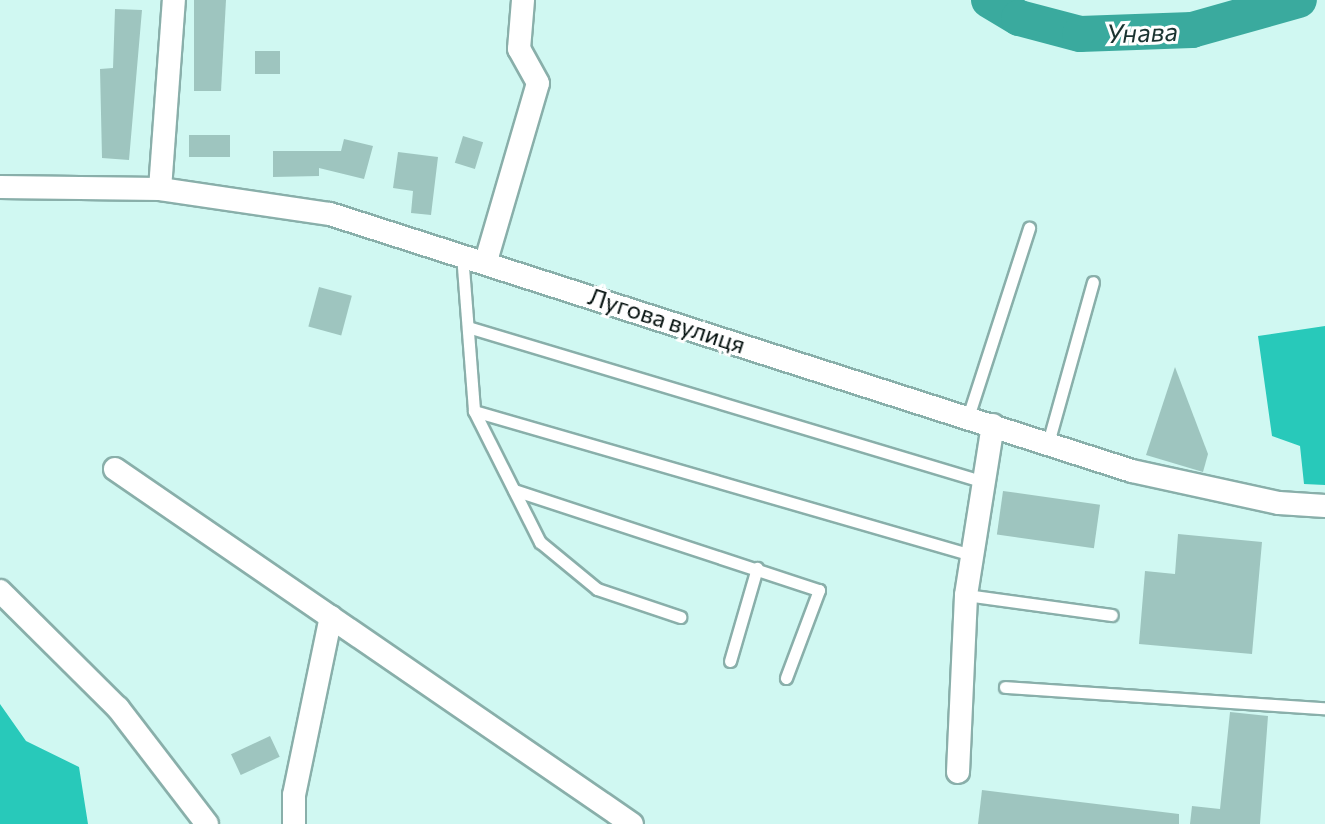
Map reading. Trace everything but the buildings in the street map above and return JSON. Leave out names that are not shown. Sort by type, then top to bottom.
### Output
[{"type":"street","points":[[160,189],[174,0]]},
{"type":"street","points":[[486,261],[538,83],[519,49],[523,0]]},
{"type":"street","name":"Лугова вулиця","points":[[0,187],[160,189],[330,214],[486,261],[1132,471],[1279,503],[1325,506]]},
{"type":"street","points":[[958,772],[966,595],[993,425]]},
{"type":"street","points":[[115,469],[632,824]]},
{"type":"street","points":[[0,591],[118,708],[207,824]]},
{"type":"street","points":[[294,824],[294,795],[331,617]]},
{"type":"lane","points":[[968,417],[1029,228]]},
{"type":"lane","points":[[462,254],[471,328],[474,411],[540,542],[597,589],[680,617]]},
{"type":"lane","points":[[1048,443],[1093,282]]},
{"type":"lane","points":[[471,328],[984,482]]},
{"type":"lane","points":[[474,411],[972,555]]},
{"type":"lane","points":[[514,490],[819,590],[786,678]]},
{"type":"lane","points":[[730,661],[757,568]]},
{"type":"lane","points":[[966,595],[1112,615]]},
{"type":"lane","points":[[1005,687],[1325,708]]},
{"type":"green space","points":[[1325,326],[1325,485],[1304,484],[1300,446],[1272,436],[1258,336]]},
{"type":"green space","points":[[0,704],[26,741],[79,767],[88,824],[0,824]]},
{"type":"waterway","name":"Унава","points":[[989,0],[1019,18],[1080,34],[1192,30],[1299,0]]}]
